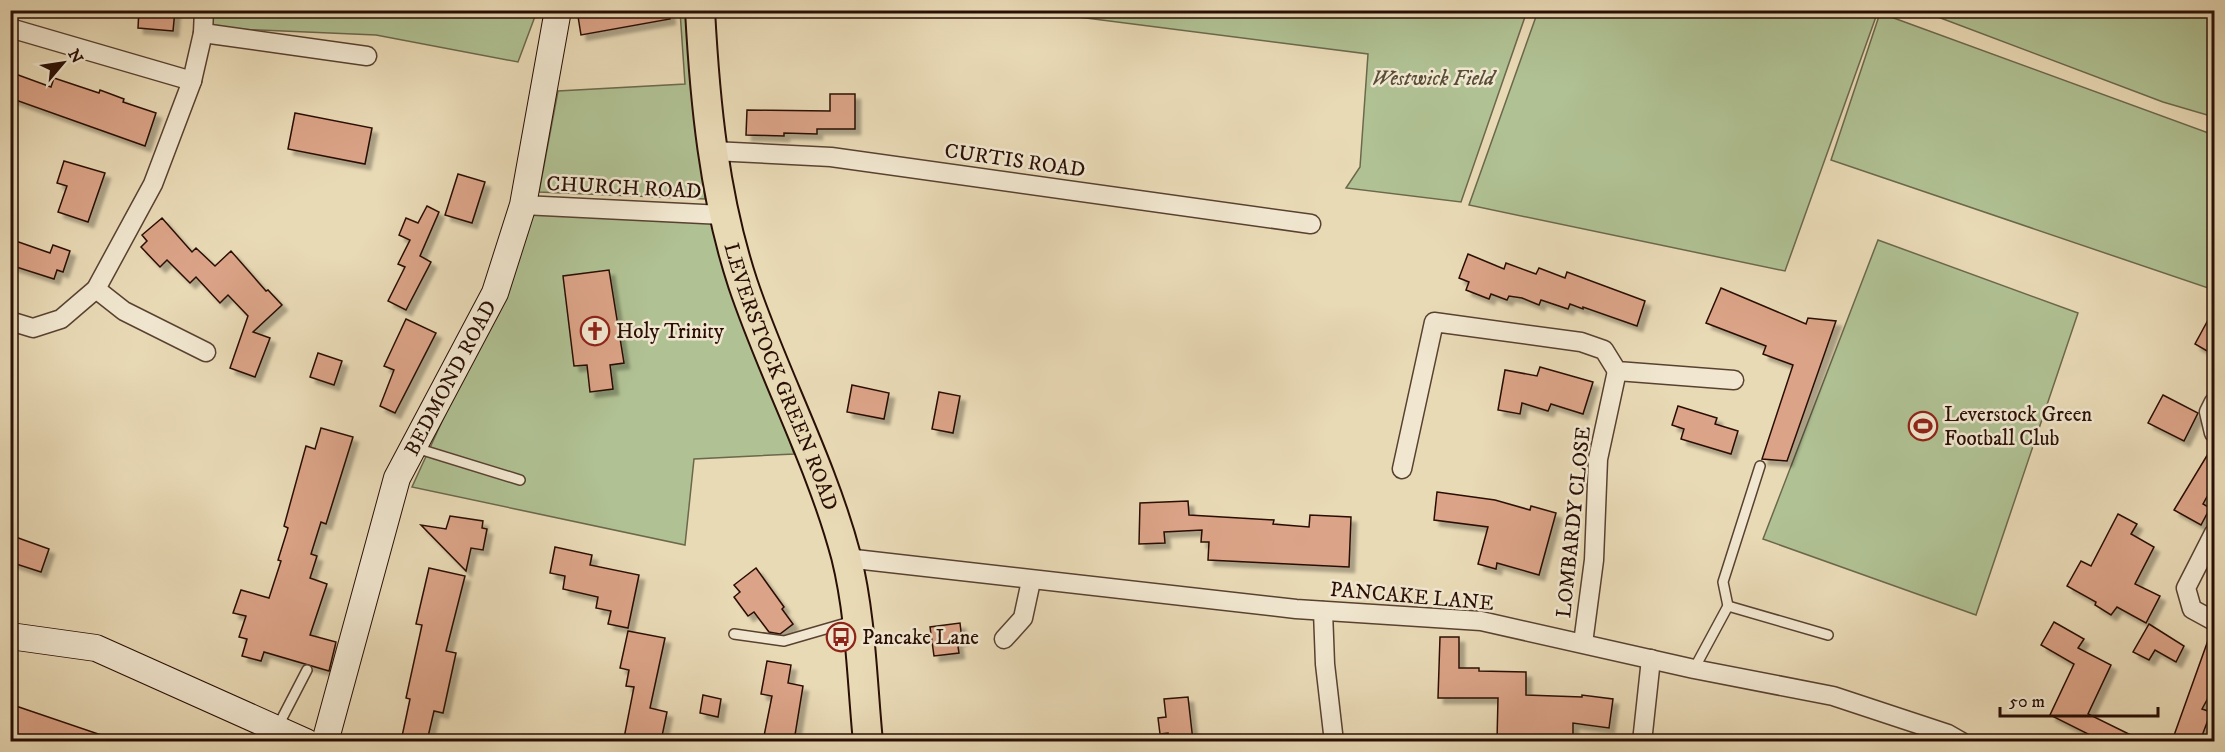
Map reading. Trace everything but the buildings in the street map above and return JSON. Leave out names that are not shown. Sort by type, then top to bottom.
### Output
[{"type":"main road","name":"LEVERSTOCK GREEN ROAD","points":[[700,10],[713,151],[723,215],[743,284],[831,505],[846,558],[856,620],[868,741]]},
{"type":"street","points":[[10,321],[33,328],[61,319],[96,290],[153,184],[192,81],[203,33],[204,10]]},
{"type":"street","name":"BEDMOND ROAD","points":[[325,741],[397,478],[495,294],[523,205],[558,10]]},
{"type":"street","points":[[10,28],[192,81]]},
{"type":"street","points":[[203,33],[367,56]]},
{"type":"street","name":"CURTIS ROAD","points":[[713,151],[831,158],[1311,224]]},
{"type":"street","name":"CHURCH ROAD","points":[[523,205],[723,215]]},
{"type":"street","points":[[96,290],[124,311],[206,352]]},
{"type":"street","points":[[1402,469],[1434,322],[1581,342],[1604,351],[1617,371],[1734,380]]},
{"type":"street","name":"LOMBARDY CLOSE","points":[[1583,643],[1594,560],[1598,459],[1617,371]]},
{"type":"street","points":[[2214,402],[2209,412],[2214,433]]},
{"type":"street","points":[[2214,533],[2186,588],[2192,609],[2214,621]]},
{"type":"street","name":"PANCAKE LANE","points":[[846,558],[1031,581],[1323,611],[1482,621],[1694,669],[1833,696],[1951,739]]},
{"type":"street","points":[[1004,639],[1023,618],[1031,581]]},
{"type":"street","points":[[1323,611],[1325,664],[1334,741]]},
{"type":"street","points":[[10,636],[96,648],[306,741]]},
{"type":"street","points":[[1642,741],[1651,659]]},
{"type":"lane","points":[[413,448],[520,480]]},
{"type":"lane","points":[[1694,669],[1728,606],[1723,582],[1760,466]]},
{"type":"lane","points":[[1728,606],[1828,635]]},
{"type":"lane","points":[[734,634],[784,641],[856,620]]},
{"type":"lane","points":[[277,728],[307,670]]},
{"type":"green space","points":[[212,11],[537,11],[518,62],[376,35],[211,28]]},
{"type":"green space","points":[[680,11],[688,11],[705,199],[539,192],[558,91],[685,84]]},
{"type":"green space","name":"Westwick Field","points":[[1031,11],[1527,11],[1461,202],[1346,188],[1360,167],[1368,54]]},
{"type":"green space","points":[[1538,11],[1878,11],[1785,271],[1469,205]]},
{"type":"green space","points":[[1922,11],[2214,11],[2214,117],[2163,102]]},
{"type":"green space","points":[[1880,13],[2214,135],[2214,290],[1831,160]]},
{"type":"green space","points":[[527,210],[715,220],[794,454],[694,459],[685,545],[412,487],[499,297]]},
{"type":"green space","name":"Leverstock Green Football Club","points":[[1878,240],[2078,313],[1976,615],[1763,539]]},
{"type":"place","name":"Holy Trinity","points":[[595,331]]},
{"type":"place","name":"Leverstock Green Football Club","points":[[1923,426]]},
{"type":"place","name":"Pancake Lane","points":[[841,637]]}]
